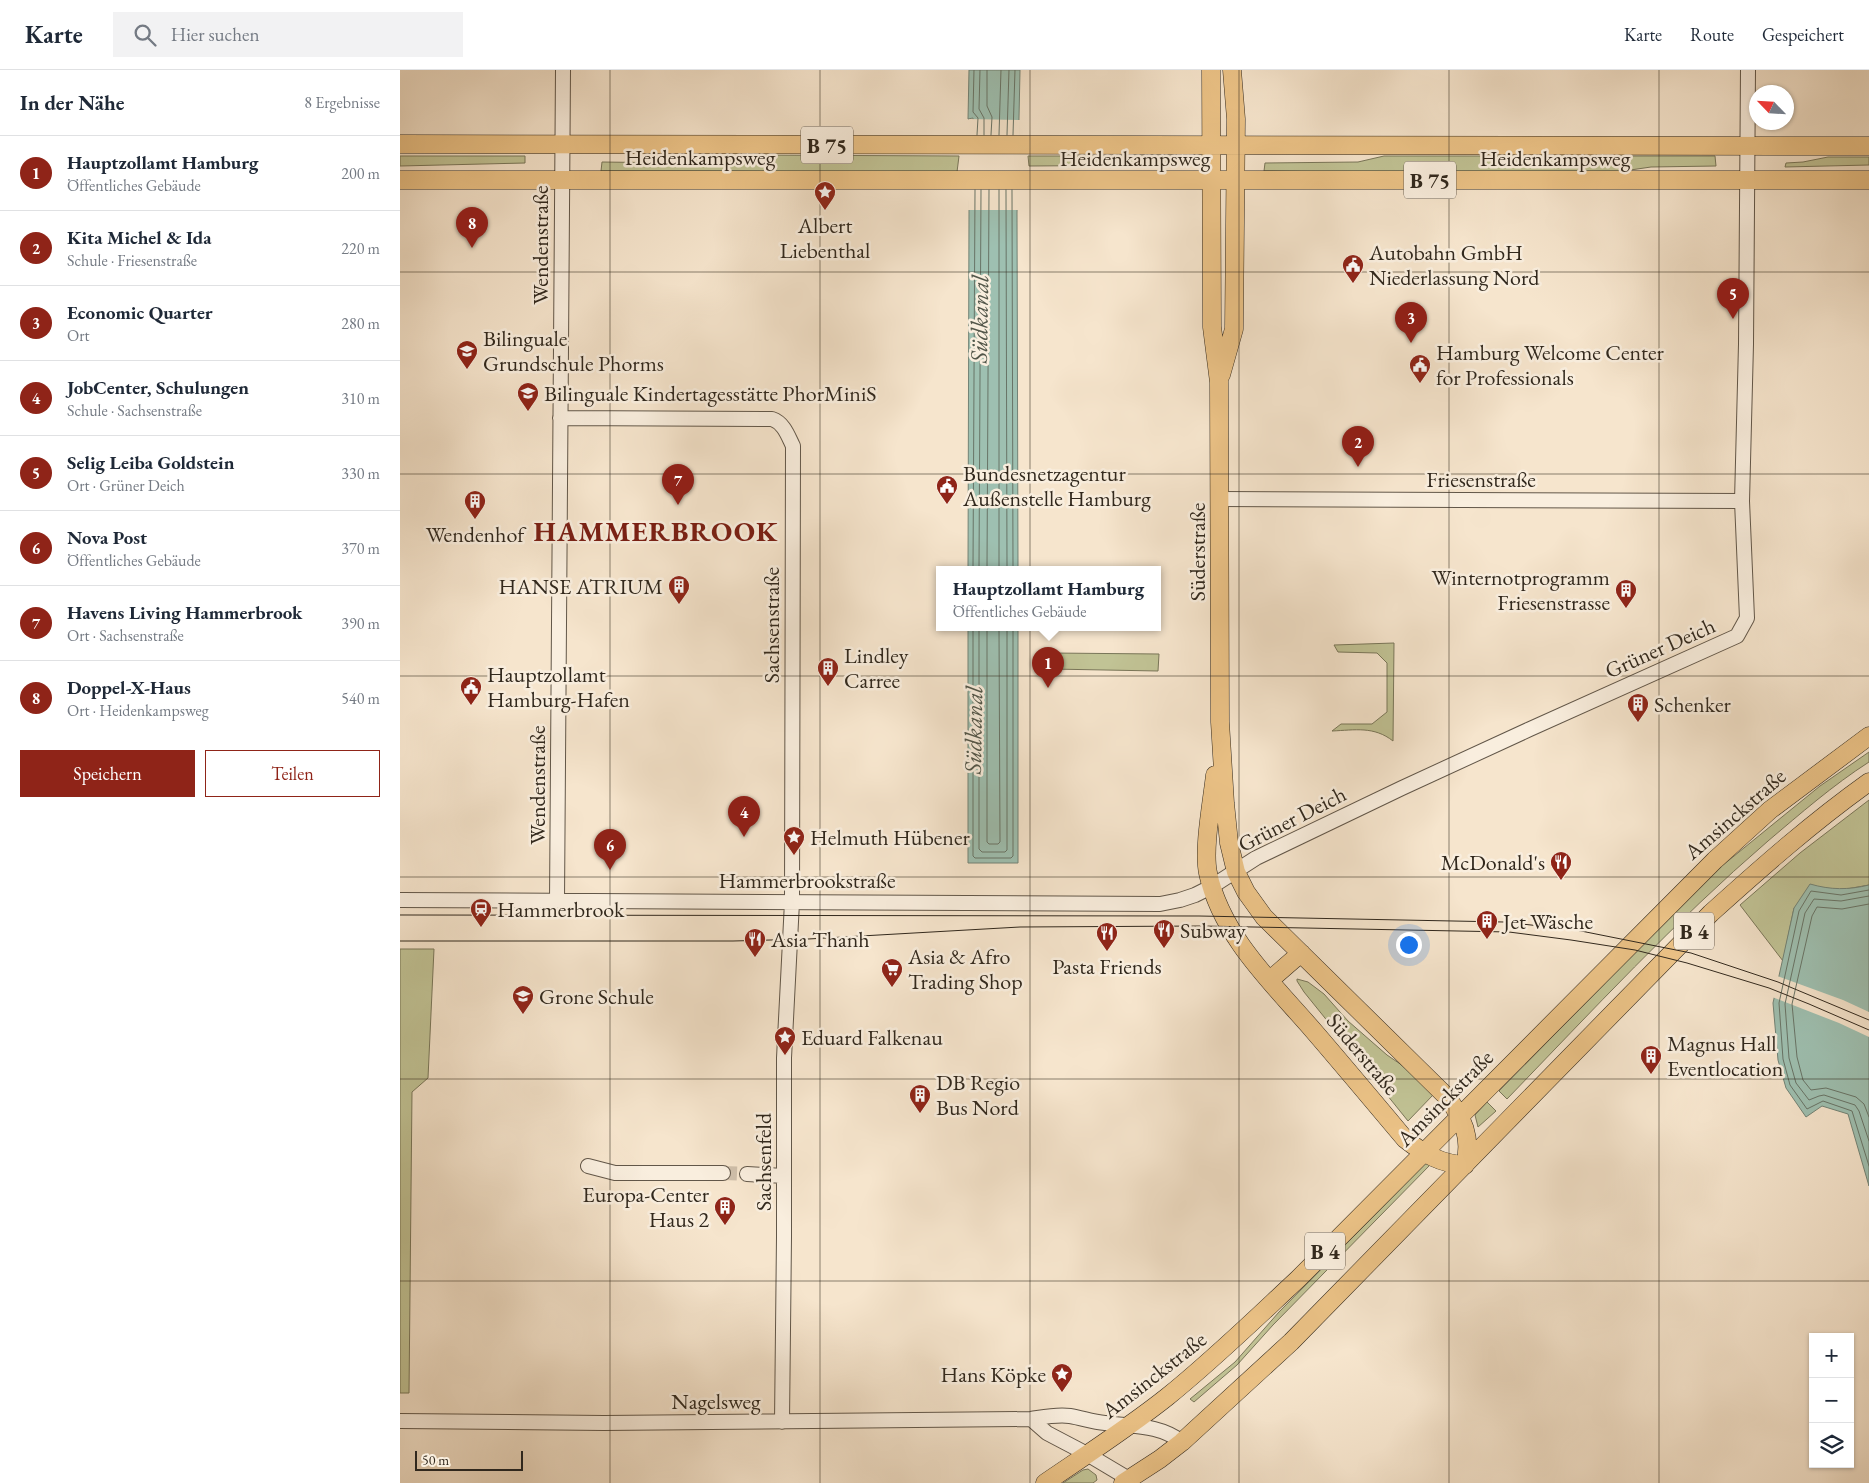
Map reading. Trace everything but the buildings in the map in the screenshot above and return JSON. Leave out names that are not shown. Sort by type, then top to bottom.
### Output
[{"type":"main road","name":"Süderstraße","points":[[1211,70],[1212,327],[1219,382],[1220,722],[1224,803],[1229,843],[1236,872],[1246,892],[1263,916],[1446,1096],[1460,1115],[1467,1137],[1468,1150],[1465,1165],[1453,1164],[1422,1153],[1405,1139],[1270,980],[1225,922],[1211,887],[1207,871],[1207,850],[1220,722]]},
{"type":"main road","name":"Süderstraße","points":[[1219,382],[1234,329],[1236,119],[1232,70]]},
{"type":"main road","name":"Heidenkampsweg","points":[[400,144],[1869,146]]},
{"type":"main road","name":"Heidenkampsweg","points":[[400,180],[1869,180]]},
{"type":"main road","name":"Amsinckstraße","points":[[1045,1483],[1168,1396],[1226,1346],[1298,1279],[1715,860],[1770,810],[1869,736]]},
{"type":"main road","name":"B 4","points":[[1126,1481],[1182,1442],[1291,1342],[1711,913],[1836,805],[1869,782]]},
{"type":"main road","points":[[1270,980],[1301,953]]},
{"type":"street","name":"Wendenstraße","points":[[557,900],[563,70]]},
{"type":"street","name":"Grüner Deich","points":[[1211,887],[1256,858],[1476,754],[1737,636],[1747,618],[1742,501],[1746,344],[1748,70]]},
{"type":"street","name":"Sachsenstraße","points":[[560,418],[772,419],[784,428],[793,446],[792,902]]},
{"type":"street","name":"Friesenstraße","points":[[1219,499],[1742,501]]},
{"type":"street","name":"Hammerbrookstraße","points":[[400,900],[1160,904],[1180,900],[1211,887]]},
{"type":"street","name":"Sachsenfeld","points":[[782,1422],[784,1058],[792,902]]},
{"type":"street","points":[[588,1166],[615,1173],[723,1173]]},
{"type":"street","points":[[747,1174],[784,1176]]},
{"type":"street","name":"Nagelsweg","points":[[400,1421],[782,1422],[1031,1419],[1069,1416],[1095,1422],[1130,1424],[1164,1431],[1182,1442]]},
{"type":"street","points":[[1031,1419],[1047,1434],[1087,1454],[1126,1481]]},
{"type":"shaded area","points":[[400,156],[525,156],[525,163],[400,166]]},
{"type":"shaded area","points":[[717,156],[959,156],[957,172],[601,171],[602,162],[680,163]]},
{"type":"shaded area","points":[[1028,156],[1177,156],[1177,165],[1029,166]]},
{"type":"shaded area","points":[[1384,156],[1715,156],[1716,166],[1651,167],[1596,175],[1264,171],[1265,163],[1358,162]]},
{"type":"shaded area","points":[[1828,157],[1869,157],[1869,165],[1785,167],[1786,163]]},
{"type":"shaded area","points":[[1394,643],[1393,741],[1386,736],[1371,731],[1332,731],[1341,724],[1372,724],[1387,712],[1387,663],[1377,653],[1338,652],[1334,645]]},
{"type":"shaded area","points":[[1051,653],[1159,654],[1158,671],[1051,669]]},
{"type":"shaded area","points":[[1869,752],[1869,762],[1805,810],[1700,903],[1634,967],[1507,1099],[1499,1091],[1712,874],[1820,786]]},
{"type":"shaded area","points":[[1869,800],[1869,885],[1841,890],[1825,888],[1794,908],[1783,961],[1740,905],[1800,853]]},
{"type":"shaded area","points":[[400,949],[434,949],[428,1078],[412,1092],[409,1393],[400,1393]]},
{"type":"shaded area","points":[[1297,979],[1308,982],[1324,994],[1348,1021],[1387,1055],[1409,1070],[1433,1095],[1408,1121],[1304,992]]},
{"type":"shaded area","points":[[1487,1102],[1496,1111],[1478,1127],[1475,1115]]},
{"type":"shaded area","points":[[1426,1163],[1430,1165],[1273,1325],[1237,1365],[1194,1402],[1190,1399],[1235,1362],[1279,1312]]},
{"type":"shaded area","points":[[1088,1469],[1096,1475],[1097,1480],[1093,1483],[1063,1483],[1083,1470]]},
{"type":"water","name":"Südkanal","points":[[969,70],[1020,70],[1017,213],[1018,566],[968,566],[969,211],[973,118],[968,119]]},
{"type":"water","name":"Südkanal","points":[[968,631],[1018,631],[1018,863],[968,863]]},
{"type":"water","points":[[1810,884],[1840,889],[1869,885],[1869,1186],[1848,1114],[1822,1106],[1806,1117],[1786,1088],[1778,1060],[1773,1003],[1794,908]]},
{"type":"pier","points":[[969,119],[1020,120],[1019,210],[968,210]]},
{"type":"pier","points":[[1777,976],[1843,1000],[1869,1012],[1869,1037],[1839,1023],[1772,997]]},
{"type":"tunnel","points":[[723,1173],[747,1174]]},
{"type":"tram line","points":[[400,915],[1199,916],[1504,922],[1576,930],[1691,953],[1778,982],[1869,1020]]},
{"type":"tram line","points":[[400,941],[733,941],[808,939],[1020,927],[1202,926],[1509,932],[1635,950],[1687,963],[1769,988],[1869,1030]]},
{"type":"place","name":"Albert Liebenthal","points":[[825,211]]},
{"type":"place","name":"Doppel-X-Haus","points":[[472,248]]},
{"type":"place","name":"Autobahn GmbH Niederlassung Nord","points":[[1353,284]]},
{"type":"place","name":"Selig Leiba Goldstein","points":[[1733,319]]},
{"type":"place","name":"Economic Quarter","points":[[1411,343]]},
{"type":"place","name":"Bilinguale Grundschule Phorms","points":[[467,370]]},
{"type":"place","name":"Hamburg Welcome Center for Professionals","points":[[1420,384]]},
{"type":"place","name":"Bilinguale Kindertagesstätte PhorMiniS","points":[[528,412]]},
{"type":"place","name":"Kita Michel & Ida","points":[[1358,467]]},
{"type":"place","name":"Havens Living Hammerbrook","points":[[678,505]]},
{"type":"place","name":"Bundesnetzagentur Außenstelle Hamburg","points":[[947,505]]},
{"type":"place","name":"Wendenhof","points":[[475,520]]},
{"type":"place","name":"HANSE ATRIUM","points":[[679,605]]},
{"type":"place","name":"Winternotprogramm Friesenstrasse","points":[[1626,609]]},
{"type":"place","name":"Lindley Carree","points":[[828,687]]},
{"type":"place","name":"Hauptzollamt Hamburg","points":[[1048,688]]},
{"type":"place","name":"Hauptzollamt Hamburg-Hafen","points":[[471,706]]},
{"type":"place","name":"Schenker","points":[[1638,723]]},
{"type":"place","name":"JobCenter, Schulungen","points":[[744,837]]},
{"type":"place","name":"Helmuth Hübener","points":[[794,856]]},
{"type":"place","name":"Nova Post","points":[[610,870]]},
{"type":"place","name":"McDonald's","points":[[1561,881]]},
{"type":"place","name":"Hammerbrook","points":[[481,928]]},
{"type":"place","name":"Jet Wäsche","points":[[1487,940]]},
{"type":"place","name":"Subway","points":[[1164,949]]},
{"type":"place","name":"Pasta Friends","points":[[1107,952]]},
{"type":"place","name":"Asia Thanh","points":[[755,958]]},
{"type":"place","name":"Asia & Afro Trading Shop","points":[[892,988]]},
{"type":"place","name":"Grone Schule","points":[[523,1015]]},
{"type":"place","name":"Eduard Falkenau","points":[[785,1056]]},
{"type":"place","name":"Magnus Hall Eventlocation","points":[[1651,1075]]},
{"type":"place","name":"DB Regio Bus Nord","points":[[920,1114]]},
{"type":"place","name":"Europa-Center Haus 2","points":[[725,1226]]},
{"type":"place","name":"Hans Köpke","points":[[1062,1393]]},
{"type":"district","name":"HAMMERBROOK","points":[[656,531]]}]
